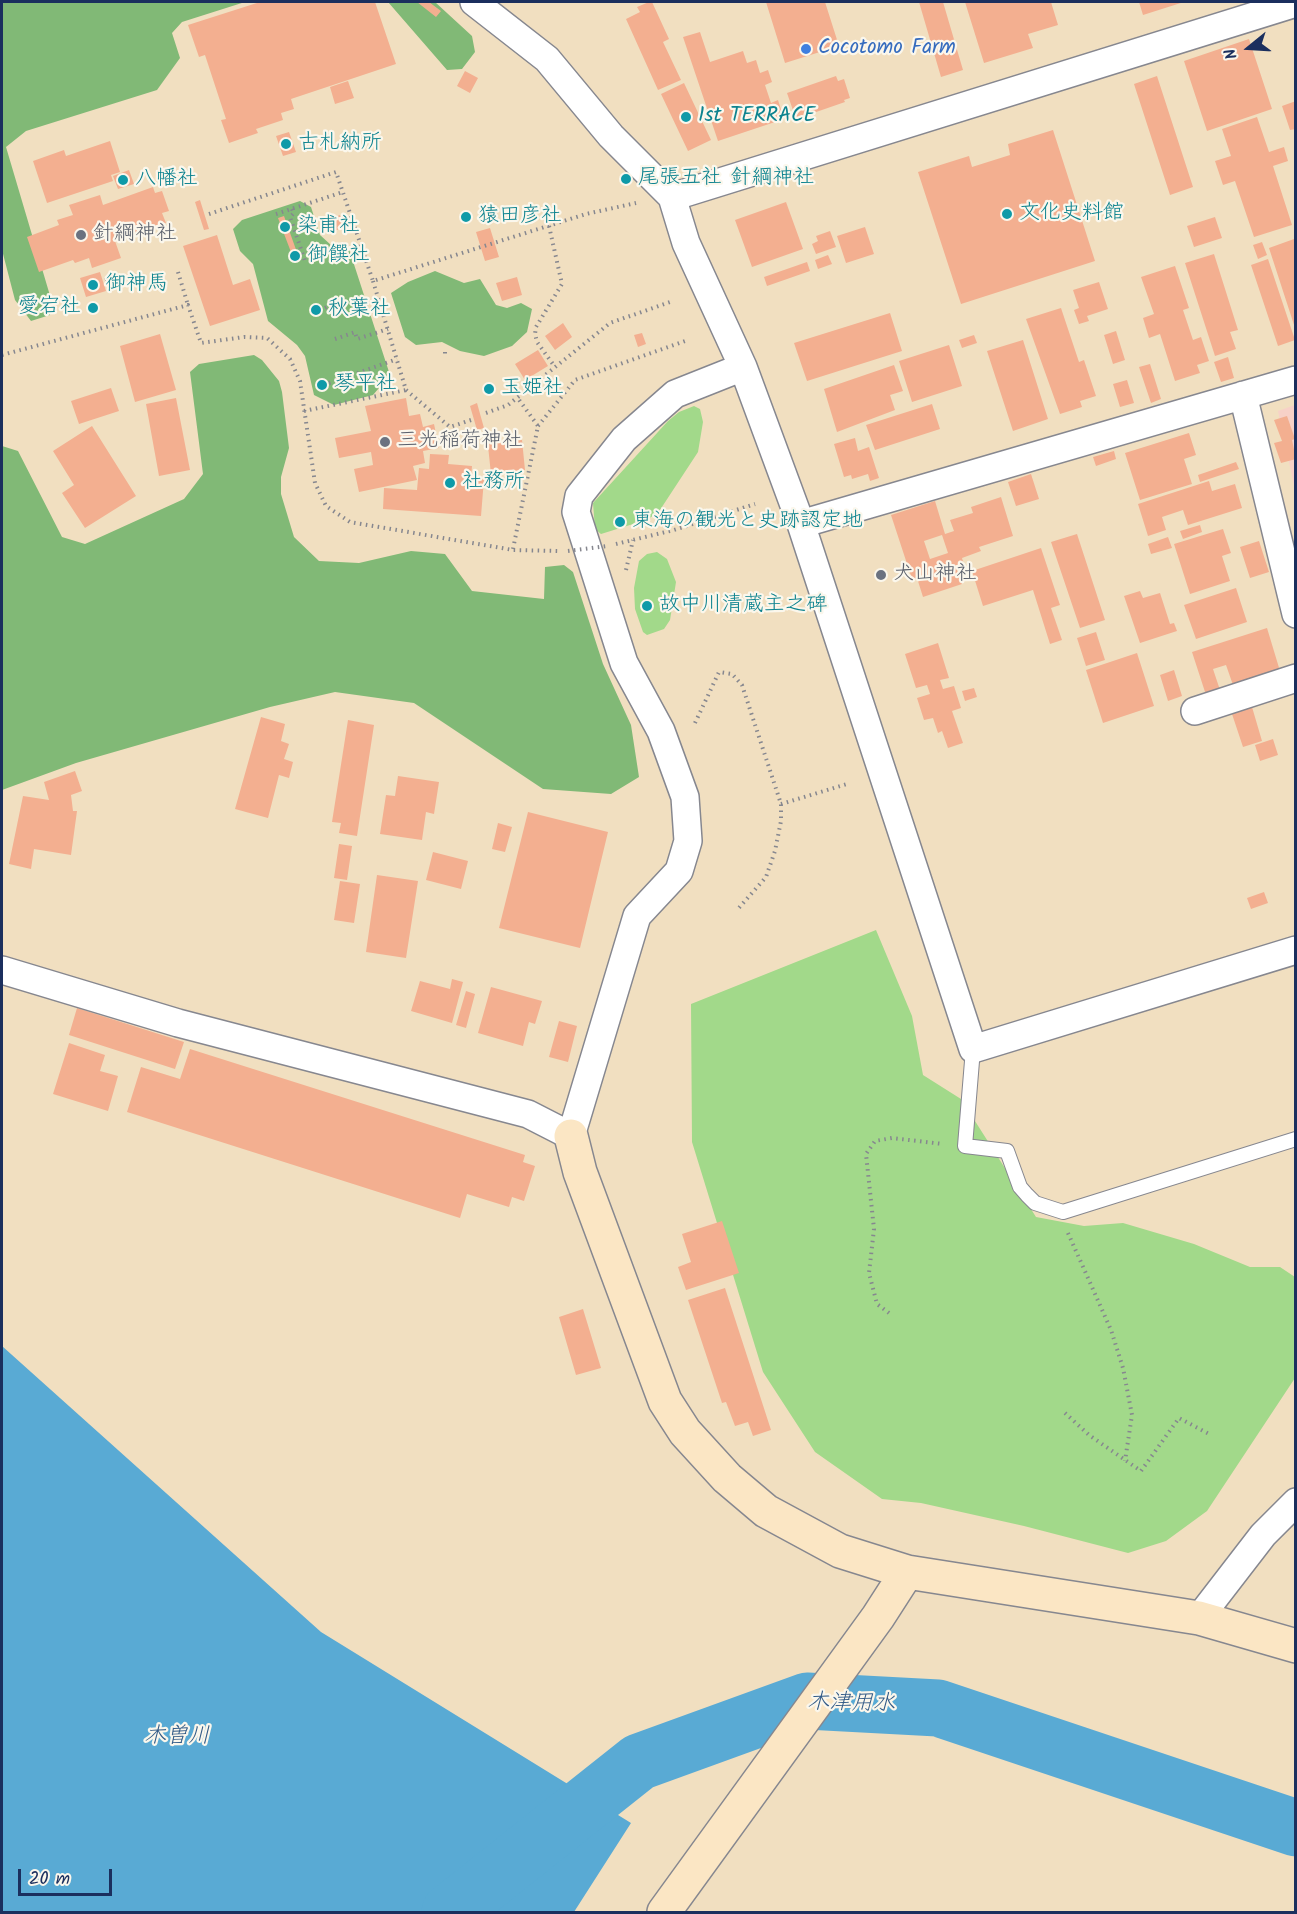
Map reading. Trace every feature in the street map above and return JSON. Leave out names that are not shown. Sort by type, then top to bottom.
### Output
[{"type":"street","points":[[474,2],[547,59],[611,136],[672,197],[686,243],[743,367],[801,524],[973,1049],[1294,956]]},
{"type":"street","points":[[672,197],[1296,3]]},
{"type":"street","points":[[743,367],[675,394],[624,439],[579,496],[576,512],[624,663],[661,732],[685,797],[688,841],[679,871],[638,916],[571,1136],[580,1172],[652,1372],[665,1401],[685,1432],[727,1478],[766,1511],[840,1551],[907,1572],[1199,1618],[1296,1646]]},
{"type":"street","points":[[801,524],[1296,380]]},
{"type":"street","points":[[1243,395],[1296,614]]},
{"type":"street","points":[[1195,711],[1296,678]]},
{"type":"street","points":[[2,970],[178,1023],[528,1114],[571,1136]]},
{"type":"street","points":[[1199,1618],[1263,1535],[1296,1502]]},
{"type":"street","points":[[664,1912],[878,1617],[907,1572]]},
{"type":"lane","points":[[973,1049],[965,1146],[1007,1151],[1020,1187],[1027,1195],[1035,1203],[1063,1212],[1296,1139]]},
{"type":"path","points":[[209,214],[336,172],[388,328],[406,390],[450,427],[471,420]]},
{"type":"path","points":[[276,214],[343,192]]},
{"type":"path","points":[[373,282],[549,226],[642,202]]},
{"type":"path","points":[[292,208],[294,213],[290,217],[305,261]]},
{"type":"path","points":[[549,226],[562,284],[559,293],[536,327],[535,334],[537,342],[555,368]]},
{"type":"path","points":[[178,272],[201,343],[243,338],[267,338],[290,359],[300,381],[315,483],[326,506],[350,522],[513,550],[568,551],[607,546],[674,530],[755,504]]},
{"type":"path","points":[[486,413],[508,405],[610,323],[673,301]]},
{"type":"path","points":[[2,355],[189,305]]},
{"type":"path","points":[[335,339],[355,332],[357,339],[388,328]]},
{"type":"path","points":[[513,550],[538,426],[575,380],[688,340]]},
{"type":"path","points":[[329,383],[397,359]]},
{"type":"path","points":[[304,411],[406,390]]},
{"type":"path","points":[[517,397],[538,426]]},
{"type":"path","points":[[695,723],[719,672],[732,674],[742,685],[781,804],[775,851],[766,877],[737,910]]},
{"type":"path","points":[[781,804],[847,784]]},
{"type":"path","points":[[889,1313],[877,1304],[870,1281],[874,1229],[866,1154],[875,1141],[892,1138],[965,1146]]},
{"type":"path","points":[[1063,1212],[1072,1245],[1111,1330],[1126,1377],[1132,1415],[1125,1461]]},
{"type":"path","points":[[1065,1413],[1089,1435],[1141,1471],[1179,1418],[1211,1435]]},
{"type":"shaded area","points":[[1295,405],[1295,490],[1278,411]]},
{"type":"green space","points":[[2,2],[245,2],[182,22],[172,33],[180,58],[157,90],[26,131],[6,147],[51,299],[50,315],[31,321],[15,300],[2,250]]},
{"type":"green space","points":[[388,2],[435,2],[472,36],[475,52],[462,69],[447,70]]},
{"type":"green space","points":[[300,201],[311,207],[320,235],[331,245],[349,249],[390,375],[373,395],[334,405],[314,395],[305,356],[297,345],[268,321],[253,264],[240,251],[233,229],[242,220]]},
{"type":"green space","points":[[435,271],[464,283],[480,279],[496,305],[507,308],[521,303],[532,309],[527,332],[512,346],[484,356],[460,351],[442,342],[416,345],[405,337],[391,293],[408,282]]},
{"type":"green space","points":[[254,355],[262,360],[279,381],[282,392],[289,448],[281,477],[281,494],[294,537],[319,561],[359,563],[411,551],[445,554],[472,591],[544,599],[545,567],[564,565],[573,572],[603,664],[631,725],[639,777],[611,794],[543,789],[414,703],[335,692],[270,707],[76,763],[2,790],[2,446],[18,451],[62,537],[85,544],[184,499],[203,474],[190,372],[199,364]]},
{"type":"green space","points":[[694,406],[700,409],[703,422],[698,452],[658,513],[646,520],[601,534],[595,529],[593,503],[668,421],[679,412]]},
{"type":"green space","points":[[657,552],[667,559],[676,582],[670,620],[664,629],[647,635],[643,632],[635,609],[634,588],[639,561],[647,554]]},
{"type":"green space","points":[[876,930],[912,1016],[923,1075],[961,1099],[1036,1217],[1084,1226],[1123,1223],[1194,1244],[1250,1267],[1280,1267],[1295,1277],[1295,1378],[1207,1511],[1166,1541],[1128,1553],[1024,1526],[921,1503],[882,1499],[815,1452],[763,1372],[692,1142],[691,1004]]},
{"type":"water","name":"木曽川","points":[[2,1346],[321,1632],[631,1823],[574,1912],[2,1912]]},
{"type":"building","points":[[260,2],[375,2],[396,64],[291,99],[294,109],[281,113],[283,120],[256,129],[258,133],[229,143],[221,120],[226,119],[205,55],[199,57],[188,25]]},
{"type":"building","points":[[417,2],[429,2],[441,11],[436,17]]},
{"type":"building","points":[[652,2],[669,39],[663,42],[681,80],[658,90],[626,19],[640,12],[637,7]]},
{"type":"building","points":[[766,2],[825,2],[839,46],[785,63]]},
{"type":"building","points":[[919,2],[943,2],[963,70],[941,77]]},
{"type":"building","points":[[965,2],[1051,2],[1058,25],[1028,34],[1033,48],[984,63]]},
{"type":"building","points":[[1139,2],[1184,2],[1143,15]]},
{"type":"building","points":[[700,32],[710,62],[743,51],[747,63],[756,60],[760,73],[768,70],[772,82],[765,85],[771,103],[778,100],[784,119],[718,141],[683,37]]},
{"type":"building","points":[[1249,39],[1272,109],[1207,131],[1184,61]]},
{"type":"building","points":[[465,71],[478,78],[470,93],[457,86]]},
{"type":"building","points":[[836,76],[838,81],[844,79],[850,98],[844,100],[845,102],[796,119],[787,93]]},
{"type":"building","points":[[1157,76],[1193,187],[1170,195],[1134,84]]},
{"type":"building","points":[[348,81],[354,98],[335,104],[330,87]]},
{"type":"building","name":"1st TERRACE","points":[[684,83],[711,140],[688,151],[661,94]]},
{"type":"building","points":[[1296,101],[1296,129],[1290,130],[1282,106]]},
{"type":"building","points":[[1257,117],[1269,152],[1284,147],[1288,161],[1273,166],[1292,225],[1254,237],[1235,181],[1223,185],[1215,161],[1231,156],[1222,129]]},
{"type":"building","points":[[1053,130],[1095,261],[961,304],[918,172],[969,156],[972,167],[1010,155],[1008,144]]},
{"type":"building","name":"古札納所","points":[[289,132],[296,152],[283,156],[276,136]]},
{"type":"building","points":[[110,141],[120,172],[111,175],[113,181],[47,203],[33,161],[64,150],[66,156]]},
{"type":"building","name":"八幡社","points":[[129,170],[134,184],[118,189],[113,176]]},
{"type":"building","points":[[153,187],[155,193],[162,191],[169,211],[162,213],[166,223],[115,241],[121,258],[92,268],[89,258],[75,263],[73,260],[39,272],[27,237],[59,225],[57,220],[73,215],[69,205],[100,195],[103,205]]},
{"type":"building","points":[[200,200],[209,229],[204,230],[195,202]]},
{"type":"building","points":[[786,202],[803,249],[752,267],[735,220]]},
{"type":"building","points":[[340,215],[345,227],[329,233],[325,221]]},
{"type":"building","points":[[284,216],[299,258],[294,260],[278,218]]},
{"type":"building","points":[[1215,217],[1222,238],[1194,247],[1187,226]]},
{"type":"building","points":[[865,227],[874,254],[846,263],[837,236]]},
{"type":"building","points":[[490,228],[499,257],[485,261],[476,232]]},
{"type":"building","points":[[830,231],[836,247],[816,254],[812,244],[818,241],[816,236]]},
{"type":"building","points":[[217,235],[233,285],[250,279],[260,310],[210,326],[183,246]]},
{"type":"building","points":[[1294,239],[1296,243],[1295,328],[1269,248]]},
{"type":"building","points":[[1262,242],[1267,255],[1258,259],[1253,245]]},
{"type":"building","points":[[1214,254],[1238,330],[1230,332],[1236,349],[1215,356],[1185,263]]},
{"type":"building","points":[[828,255],[832,264],[818,269],[815,260]]},
{"type":"building","points":[[1268,259],[1295,340],[1278,346],[1251,265]]},
{"type":"building","points":[[807,262],[810,271],[767,286],[764,277]]},
{"type":"building","points":[[1175,266],[1189,308],[1183,310],[1193,340],[1201,337],[1209,361],[1197,365],[1200,373],[1175,381],[1160,334],[1149,338],[1143,318],[1154,314],[1141,277]]},
{"type":"building","name":"御神馬","points":[[100,272],[106,291],[86,297],[80,278]]},
{"type":"building","points":[[517,277],[522,295],[502,301],[496,283]]},
{"type":"building","points":[[1099,282],[1108,309],[1087,316],[1089,321],[1079,324],[1074,310],[1079,308],[1073,290]]},
{"type":"building","points":[[1061,308],[1079,362],[1084,360],[1096,396],[1080,401],[1082,407],[1060,414],[1026,319]]},
{"type":"building","points":[[890,313],[902,351],[807,381],[794,343]]},
{"type":"building","points":[[563,323],[572,337],[555,350],[545,336]]},
{"type":"building","points":[[1116,331],[1125,360],[1113,364],[1104,335]]},
{"type":"building","points":[[642,333],[646,344],[638,347],[634,335]]},
{"type":"building","points":[[160,334],[176,390],[135,402],[120,346]]},
{"type":"building","points":[[974,335],[977,343],[962,348],[959,340]]},
{"type":"building","points":[[1023,340],[1048,419],[1013,431],[987,351]]},
{"type":"building","points":[[949,345],[962,386],[912,402],[899,361]]},
{"type":"building","points":[[538,350],[548,366],[525,380],[515,364]]},
{"type":"building","points":[[1228,357],[1234,378],[1221,382],[1214,362]]},
{"type":"building","points":[[1150,364],[1161,399],[1151,403],[1139,367]]},
{"type":"building","points":[[894,365],[903,391],[890,395],[895,410],[837,432],[824,389]]},
{"type":"building","points":[[1127,380],[1134,403],[1120,407],[1113,384]]},
{"type":"building","points":[[111,388],[119,411],[79,424],[71,401]]},
{"type":"building","points":[[176,398],[190,470],[159,476],[146,404]]},
{"type":"building","points":[[406,398],[409,416],[420,414],[423,427],[434,424],[439,448],[423,451],[425,463],[413,466],[417,480],[359,492],[354,469],[373,465],[371,452],[339,458],[335,438],[371,431],[365,406]]},
{"type":"building","points":[[477,403],[484,428],[477,430],[470,406]]},
{"type":"building","points":[[932,404],[940,429],[875,450],[866,425]]},
{"type":"building","points":[[1287,416],[1295,439],[1292,440],[1296,459],[1281,463],[1274,443],[1282,441],[1274,420]]},
{"type":"building","points":[[92,426],[136,496],[85,528],[62,493],[74,485],[53,451]]},
{"type":"building","points":[[1189,433],[1196,455],[1184,459],[1192,484],[1140,500],[1125,453]]},
{"type":"building","points":[[497,435],[498,442],[522,440],[525,470],[501,472],[502,483],[492,484],[487,436]]},
{"type":"building","points":[[855,438],[858,451],[869,447],[879,478],[870,481],[868,474],[852,479],[851,475],[844,477],[834,444]]},
{"type":"building","points":[[1114,451],[1116,459],[1096,466],[1093,457]]},
{"type":"building","name":"社務所","points":[[430,454],[449,455],[448,464],[472,466],[471,478],[484,479],[481,516],[383,509],[384,488],[417,490],[419,468],[429,469]]},
{"type":"building","points":[[1236,462],[1239,469],[1200,482],[1198,475]]},
{"type":"building","points":[[1031,474],[1039,499],[1016,506],[1008,482]]},
{"type":"building","points":[[1209,481],[1212,491],[1235,484],[1242,508],[1188,525],[1183,510],[1162,517],[1166,530],[1148,536],[1138,504]]},
{"type":"building","points":[[1001,497],[1013,536],[979,547],[981,551],[962,558],[964,565],[956,567],[962,584],[923,597],[917,578],[912,579],[891,515],[935,501],[945,534],[954,531],[950,520],[973,513],[971,507]],"holes":[[[942,535],[948,553],[930,559],[924,541]]]},
{"type":"building","points":[[1200,525],[1202,532],[1183,539],[1180,531]]},
{"type":"building","points":[[1223,529],[1231,553],[1222,556],[1230,581],[1190,594],[1174,544]]},
{"type":"building","points":[[1077,534],[1105,620],[1080,628],[1051,542]]},
{"type":"building","points":[[1168,537],[1172,548],[1151,554],[1148,544]]},
{"type":"building","points":[[1259,541],[1269,572],[1250,578],[1240,547]]},
{"type":"building","points":[[1041,548],[1060,605],[1051,608],[1062,640],[1050,644],[1033,590],[983,606],[972,571]]},
{"type":"building","points":[[1236,588],[1247,622],[1196,639],[1184,605]]},
{"type":"building","points":[[1140,591],[1143,598],[1160,593],[1170,624],[1174,623],[1177,631],[1140,643],[1124,596]]},
{"type":"building","points":[[1267,628],[1280,671],[1233,685],[1226,665],[1213,669],[1220,690],[1206,695],[1192,652]]},
{"type":"building","points":[[1096,632],[1105,660],[1086,666],[1077,638]]},
{"type":"building","points":[[938,643],[949,678],[940,680],[943,689],[954,686],[961,708],[952,711],[963,743],[948,748],[942,731],[938,733],[933,718],[924,720],[917,698],[930,694],[927,685],[916,688],[905,654]]},
{"type":"building","points":[[1137,653],[1154,706],[1103,723],[1086,670]]},
{"type":"building","points":[[1174,670],[1182,696],[1168,701],[1160,675]]},
{"type":"building","points":[[974,688],[977,697],[965,701],[962,691]]},
{"type":"building","points":[[1252,707],[1262,741],[1243,747],[1232,714]]},
{"type":"building","points":[[261,717],[285,724],[281,741],[289,744],[284,759],[293,762],[289,778],[279,775],[268,818],[235,809]]},
{"type":"building","points":[[348,720],[374,725],[357,836],[339,833],[341,823],[332,822]]},
{"type":"building","points":[[1273,739],[1278,755],[1260,761],[1255,745]]},
{"type":"building","points":[[75,771],[82,791],[71,795],[73,811],[77,811],[71,855],[34,849],[31,869],[9,864],[23,796],[49,800],[44,782]]},
{"type":"building","points":[[398,776],[439,782],[434,814],[426,812],[422,840],[380,834],[386,795],[395,796]]},
{"type":"building","points":[[528,812],[608,832],[580,948],[499,928]]},
{"type":"building","points":[[498,823],[512,827],[505,852],[492,849]]},
{"type":"building","points":[[339,844],[352,846],[347,880],[334,878]]},
{"type":"building","points":[[433,852],[468,861],[461,889],[426,880]]},
{"type":"building","points":[[377,875],[418,881],[406,958],[366,952]]},
{"type":"building","points":[[340,881],[360,884],[354,923],[334,920]]},
{"type":"building","points":[[1264,892],[1268,903],[1251,909],[1247,898]]},
{"type":"building","points":[[452,979],[463,982],[452,1023],[411,1011],[420,981],[450,989]]},
{"type":"building","points":[[491,987],[542,1001],[535,1024],[529,1022],[523,1046],[478,1033]]},
{"type":"building","points":[[466,991],[475,994],[466,1028],[456,1025]]},
{"type":"building","points":[[77,1008],[184,1042],[175,1069],[69,1035]]},
{"type":"building","points":[[559,1021],[577,1026],[568,1062],[549,1057]]},
{"type":"building","points":[[69,1043],[105,1055],[100,1071],[118,1076],[108,1111],[53,1094]]},
{"type":"building","points":[[190,1049],[525,1155],[523,1162],[535,1166],[524,1201],[512,1197],[509,1207],[467,1194],[460,1218],[127,1112],[141,1067],[180,1079]]},
{"type":"building","points":[[722,1221],[739,1273],[686,1290],[678,1267],[691,1262],[682,1234]]},
{"type":"building","points":[[725,1288],[771,1430],[753,1436],[748,1422],[735,1426],[726,1402],[722,1403],[688,1300]]},
{"type":"building","points":[[583,1309],[601,1368],[576,1375],[559,1317]]},
{"type":"waterway","name":"木津用水","points":[[450,1912],[639,1762],[807,1701],[938,1708],[1296,1828]]},
{"type":"place","name":"Cocotomo Farm","points":[[806,49]]},
{"type":"place","name":"1st TERRACE","points":[[686,117]]},
{"type":"place","name":"古札納所","points":[[286,144]]},
{"type":"place","name":"尾張五社 針綱神社","points":[[626,179]]},
{"type":"place","name":"八幡社","points":[[123,180]]},
{"type":"place","name":"文化史料館","points":[[1007,214]]},
{"type":"place","name":"猿田彦社","points":[[466,217]]},
{"type":"place","name":"染甫社","points":[[285,227]]},
{"type":"place","name":"針綱神社","points":[[81,235]]},
{"type":"place","name":"御饌社","points":[[295,256]]},
{"type":"place","name":"御神馬","points":[[93,285]]},
{"type":"place","name":"愛宕社","points":[[93,308]]},
{"type":"place","name":"秋葉社","points":[[316,310]]},
{"type":"place","name":"琴平社","points":[[322,385]]},
{"type":"place","name":"玉姫社","points":[[489,389]]},
{"type":"place","name":"三光稲荷神社","points":[[385,442]]},
{"type":"place","name":"社務所","points":[[450,483]]},
{"type":"place","name":"東海の観光と史跡認定地","points":[[620,522]]},
{"type":"place","name":"犬山神社","points":[[881,575]]},
{"type":"place","name":"故中川清蔵主之碑","points":[[647,606]]}]
